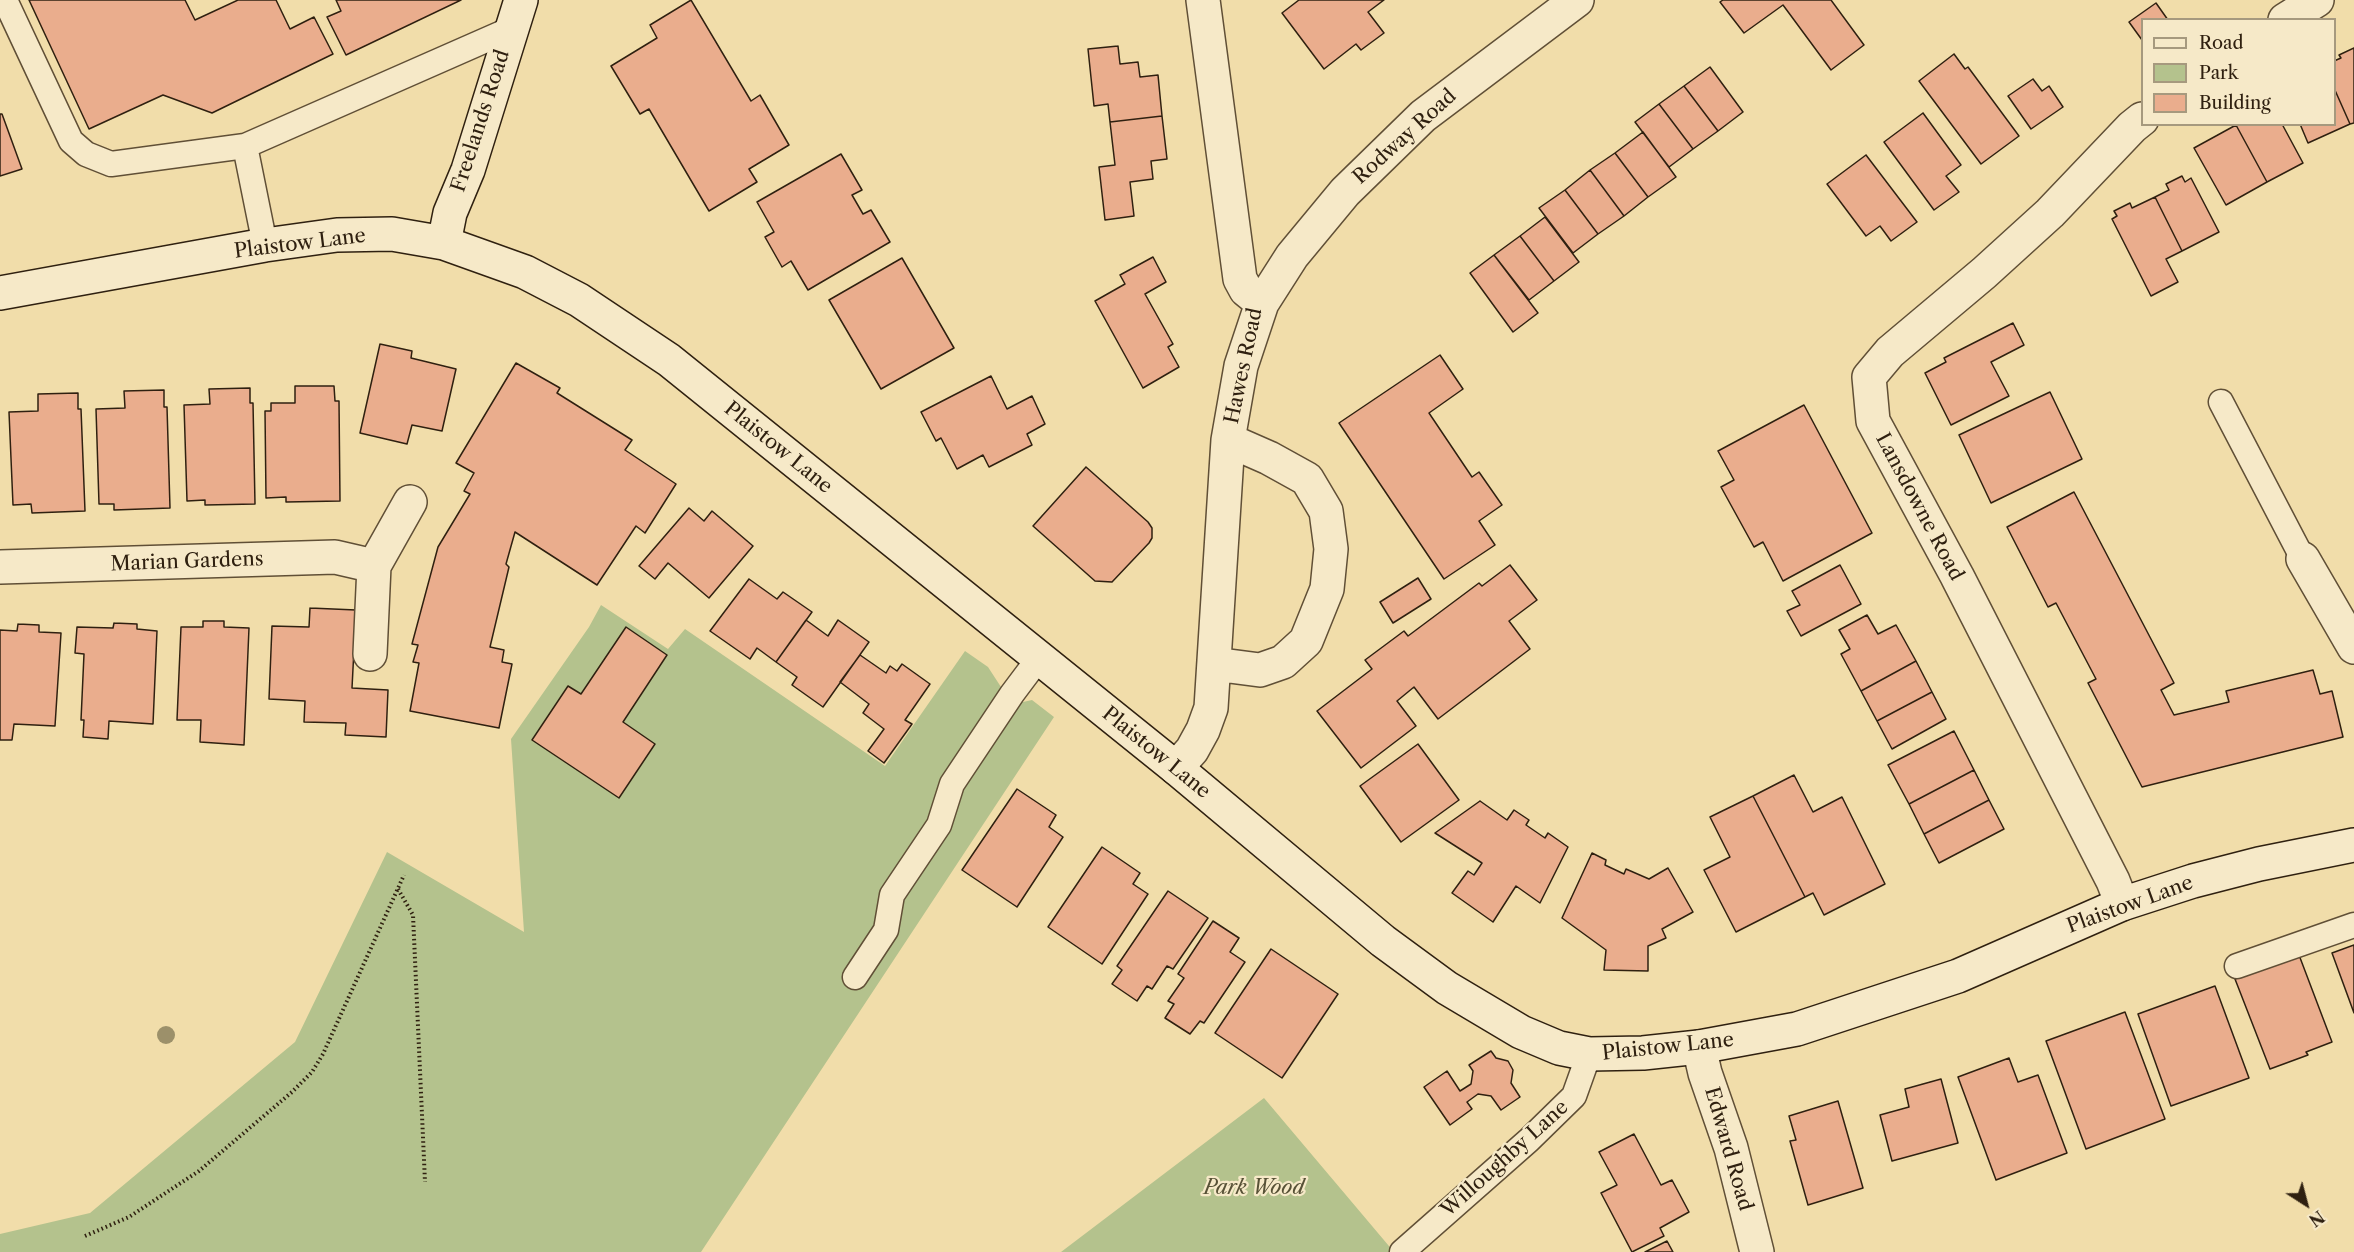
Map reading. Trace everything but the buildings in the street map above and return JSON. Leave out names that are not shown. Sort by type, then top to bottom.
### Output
[{"type":"street","name":"Hawes Road","points":[[1176,768],[1192,750],[1211,708],[1228,441],[1241,366],[1262,303],[1246,290],[1240,279],[1203,0]]},
{"type":"street","name":"Rodway Road","points":[[1262,303],[1292,256],[1345,192],[1423,116],[1577,0]]},
{"type":"street","points":[[2288,18],[2317,0]]},
{"type":"street","name":"Freelands Road","points":[[444,243],[450,213],[468,170],[516,14]]},
{"type":"street","name":"Lansdowne Road","points":[[2122,904],[2102,860],[1957,576],[1873,421],[1869,377],[1890,352],[1984,273],[2050,213],[2141,120]]},
{"type":"street","name":"Plaistow Lane","points":[[0,293],[265,245],[337,235],[392,234],[444,243],[525,272],[579,300],[669,360],[1176,768],[1383,941],[1447,988],[1521,1032],[1559,1048],[1589,1054],[1614,1055],[1699,1047],[1797,1029],[1958,976],[2122,904],[2193,881],[2259,864],[2354,845]]},
{"type":"street","points":[[1214,664],[1260,670],[1283,662],[1306,641],[1327,589],[1331,549],[1326,511],[1306,479],[1269,458],[1228,441]]},
{"type":"street","points":[[370,654],[374,566],[410,502]]},
{"type":"street","name":"Marian Gardens","points":[[0,567],[335,557],[374,566]]},
{"type":"street","points":[[2304,559],[2354,647]]},
{"type":"street","name":"Edward Road","points":[[1699,1047],[1731,1148],[1757,1252]]},
{"type":"lane","points":[[5,0],[71,141],[86,154],[111,164],[245,146],[516,14]]},
{"type":"lane","points":[[245,146],[265,245]]},
{"type":"lane","points":[[2221,402],[2304,559]]},
{"type":"lane","points":[[855,977],[886,930],[892,895],[939,825],[952,784],[1039,658]]},
{"type":"lane","points":[[2237,966],[2354,925]]},
{"type":"lane","name":"Willoughby Lane","points":[[1402,1252],[1529,1140],[1574,1096],[1589,1054]]},
{"type":"path","points":[[85,1236],[129,1216],[199,1171],[312,1072],[323,1054],[404,875]]},
{"type":"path","points":[[398,889],[413,915],[425,1182]]},
{"type":"green space","points":[[601,605],[668,649],[685,629],[885,766],[965,651],[988,667],[1001,687],[1023,702],[1032,700],[1054,717],[701,1252],[0,1252],[0,1234],[90,1213],[295,1042],[387,852],[524,932],[511,739],[589,627]]},
{"type":"green space","name":"Park Wood","points":[[1264,1098],[1394,1252],[1061,1252]]}]
